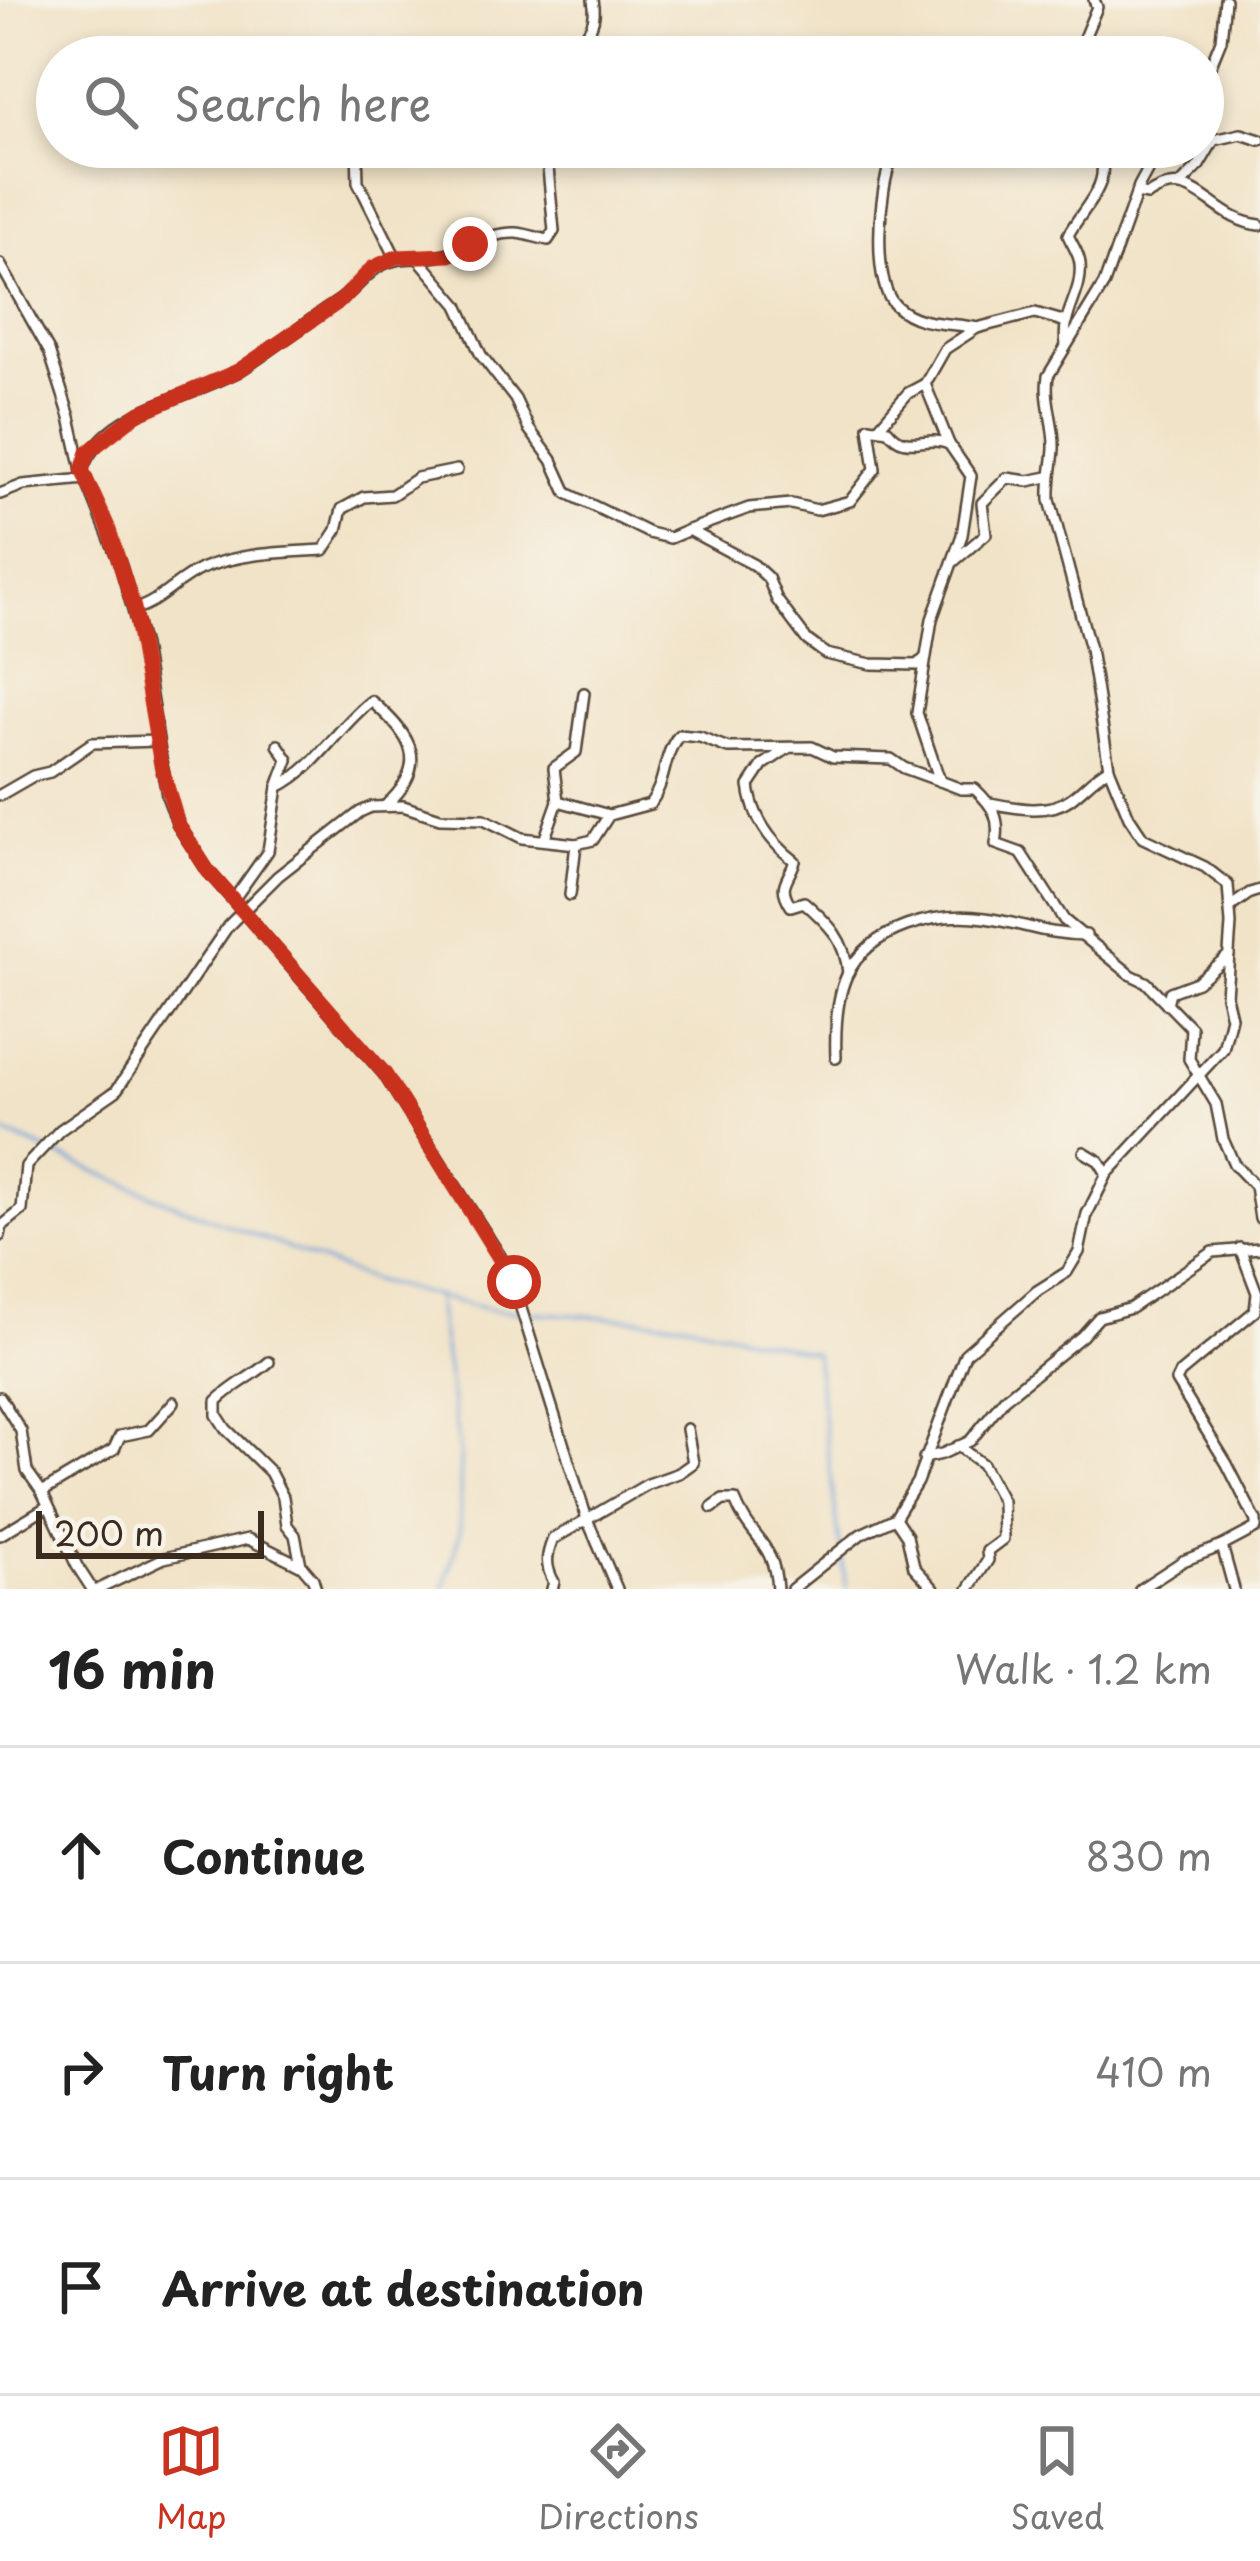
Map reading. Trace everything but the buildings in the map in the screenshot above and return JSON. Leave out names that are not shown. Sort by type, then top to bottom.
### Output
[{"type":"street","points":[[588,36],[596,18],[593,0]]},
{"type":"street","points":[[1087,36],[1097,7],[1094,0]]},
{"type":"street","points":[[1221,36],[1225,0]]},
{"type":"street","points":[[1224,138],[1241,134],[1260,140]]},
{"type":"street","points":[[358,168],[358,182],[396,257]]},
{"type":"street","points":[[83,474],[88,452],[137,414],[238,371],[343,299],[372,268],[396,257],[450,255],[514,232],[548,240],[554,231],[548,168]]},
{"type":"street","points":[[888,168],[879,223],[880,258],[894,305],[944,327],[977,328],[1035,314],[1063,321]]},
{"type":"street","points":[[1066,345],[1063,321],[1077,290],[1080,262],[1068,235],[1105,178],[1106,168]]},
{"type":"street","points":[[792,1589],[861,1534],[896,1517],[916,1482],[965,1354],[1066,1272],[1079,1252],[1087,1214],[1107,1174],[1223,1048],[1231,1017],[1226,996],[1228,885],[1205,866],[1143,838],[1129,817],[1109,768],[1090,649],[1053,522],[1048,477],[1054,450],[1048,376],[1104,284],[1149,168]]},
{"type":"street","points":[[1181,184],[1197,168]]},
{"type":"street","points":[[1136,194],[1181,184],[1213,208],[1260,225]]},
{"type":"street","points":[[418,258],[458,305],[481,355],[553,460],[567,494],[649,532],[670,538],[749,508],[791,504],[818,510],[850,501],[875,469],[868,427],[888,430],[906,445],[936,439],[949,444]]},
{"type":"street","points":[[0,264],[49,351],[83,474],[108,527],[134,608],[167,796],[178,824],[193,851],[385,1074],[509,1270],[587,1519],[617,1589]]},
{"type":"street","points":[[878,428],[908,394],[925,384],[945,349],[977,328]]},
{"type":"street","points":[[925,384],[949,444],[971,476],[962,535],[932,619],[917,713],[940,781]]},
{"type":"street","points":[[134,608],[154,602],[194,572],[234,558],[324,550],[338,530],[341,509],[364,497],[392,495],[417,478],[458,470]]},
{"type":"street","points":[[0,494],[83,474]]},
{"type":"street","points":[[953,562],[986,534],[982,503],[992,490],[1007,478],[1048,477]]},
{"type":"street","points":[[689,530],[754,565],[768,578],[776,600],[807,640],[826,654],[872,664],[918,665],[928,655]]},
{"type":"street","points":[[545,838],[558,801],[554,769],[576,752],[584,693]]},
{"type":"street","points":[[278,787],[317,760],[346,722],[371,701],[407,736],[413,749],[405,784],[385,806]]},
{"type":"street","points":[[558,801],[609,815],[650,804],[660,790],[666,751],[679,735],[728,748],[812,747],[833,757],[891,759],[961,789],[975,789],[990,803],[1000,824],[996,844],[1021,853],[1064,920],[1146,982],[1191,1028],[1189,1059],[1216,1104],[1234,1164],[1255,1186],[1260,1218]]},
{"type":"street","points":[[0,795],[50,772],[92,743],[158,741]]},
{"type":"street","points":[[234,899],[268,851],[278,787],[288,760],[278,745]]},
{"type":"street","points":[[787,749],[764,765],[749,787],[752,808],[771,842],[796,861],[783,881],[782,892],[790,906],[804,902],[828,922],[845,946],[848,973],[835,1037],[836,1058]]},
{"type":"street","points":[[990,803],[1038,809],[1068,801],[1090,778],[1109,768]]},
{"type":"street","points":[[0,1236],[2,1226],[22,1210],[26,1166],[60,1130],[116,1091],[228,926],[278,876],[360,812],[385,806],[422,809],[455,820],[484,819],[522,838],[576,844],[593,840],[609,815]]},
{"type":"street","points":[[570,895],[576,844]]},
{"type":"street","points":[[1230,907],[1260,890]]},
{"type":"street","points":[[848,973],[880,941],[914,921],[988,918],[1034,932],[1086,935]]},
{"type":"street","points":[[1167,1004],[1170,992],[1197,982],[1229,955]]},
{"type":"street","points":[[1084,1152],[1099,1161],[1107,1174]]},
{"type":"street","points":[[1140,1589],[1183,1561],[1256,1528],[1237,1480],[1176,1382],[1180,1373],[1255,1311],[1257,1293],[1240,1248]]},
{"type":"street","points":[[923,1458],[970,1441],[1033,1372],[1082,1336],[1099,1317],[1131,1308],[1213,1252],[1260,1248]]},
{"type":"street","points":[[269,1362],[217,1401],[217,1415],[270,1472],[284,1497],[287,1525],[295,1534],[301,1565]]},
{"type":"street","points":[[0,1397],[21,1431],[26,1471],[42,1492],[76,1566],[96,1589],[164,1558],[248,1539],[301,1565],[314,1579],[316,1589]]},
{"type":"street","points":[[42,1492],[114,1449],[120,1436],[149,1430],[174,1402]]},
{"type":"street","points":[[552,1589],[547,1554],[553,1540],[693,1463],[686,1429]]},
{"type":"street","points":[[958,1446],[982,1464],[1002,1501],[1003,1539],[987,1551],[988,1560],[969,1589]]},
{"type":"street","points":[[712,1508],[723,1500],[735,1500],[745,1525],[774,1557],[777,1589]]},
{"type":"street","points":[[0,1535],[48,1506]]},
{"type":"street","points":[[896,1517],[907,1536],[914,1567],[934,1589]]},
{"type":"street","points":[[1222,1546],[1234,1589]]},
{"type":"waterway","points":[[0,1131],[373,1281],[491,1310],[684,1322],[815,1353],[840,1546]]},
{"type":"waterway","points":[[436,1296],[460,1457],[460,1532],[444,1589]]},
{"type":"waterway","points":[[842,1555],[846,1589]]},
{"type":"route","points":[[470,244],[450,255],[396,257],[372,268],[343,299],[238,371],[137,414],[88,452],[82,470],[108,527],[134,608],[167,796],[178,824],[208,871],[385,1074],[514,1282]]}]
